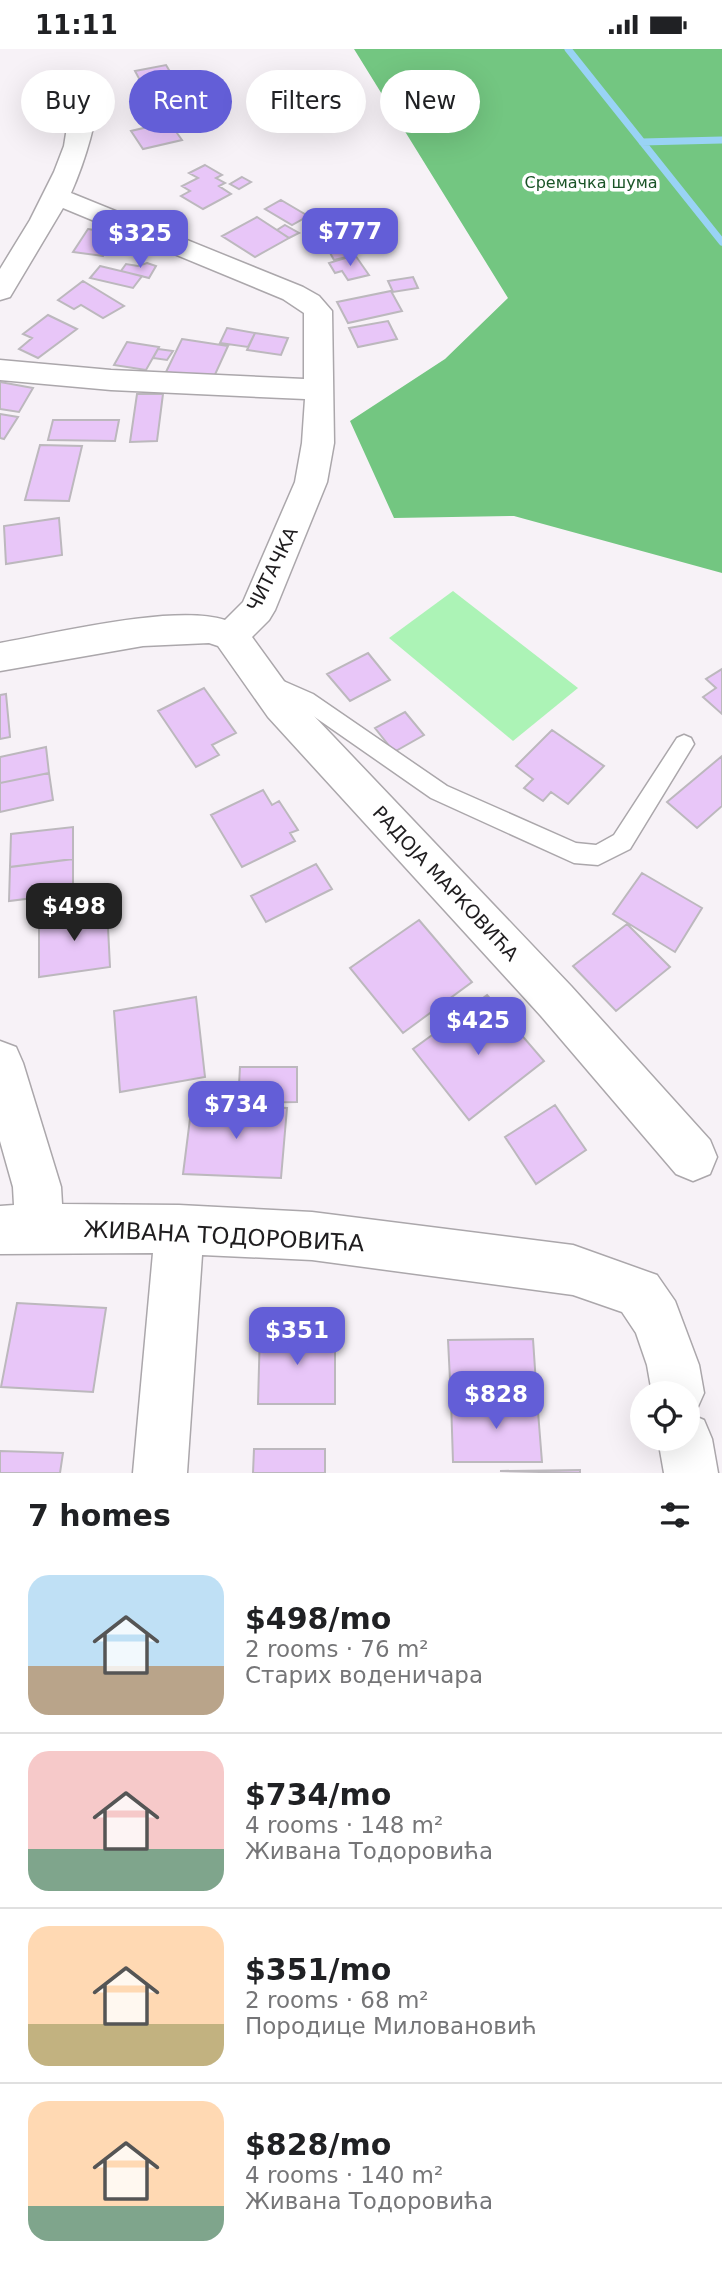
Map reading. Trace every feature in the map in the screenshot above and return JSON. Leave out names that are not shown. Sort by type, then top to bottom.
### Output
[{"type":"street","points":[[0,291],[58,197],[73,159],[79,133]]},
{"type":"street","name":"ЧИТАЧКА","points":[[58,197],[309,302],[318,311],[318,443],[311,482],[257,610],[231,636]]},
{"type":"street","points":[[0,370],[111,380],[320,390]]},
{"type":"street","points":[[0,657],[143,632],[210,629],[231,636]]},
{"type":"street","name":"РАДОЈА МАРКОВИЋА","points":[[231,636],[281,706],[556,1001],[693,1157]]},
{"type":"street","points":[[0,1063],[37,1187],[20,1229]]},
{"type":"street","name":"ЖИВАНА ТОДОРОВИЋА","points":[[20,1229],[179,1230],[312,1236],[573,1270],[639,1293],[657,1319],[676,1381]]},
{"type":"street","points":[[160,1473],[179,1230]]},
{"type":"street","points":[[687,1451],[691,1473]]},
{"type":"lane","points":[[262,680],[306,700],[439,792],[574,853],[598,855],[622,842],[684,744]]},
{"type":"green space","name":"Сремачка шума","points":[[354,49],[722,49],[722,573],[514,516],[394,518],[350,421],[445,359],[508,298],[406,133],[480,133],[480,70],[380,70],[380,91]]},
{"type":"green space","points":[[453,591],[578,688],[513,741],[389,638]]},
{"type":"building","points":[[166,65],[169,70],[140,70]]},
{"type":"building","points":[[132,133],[177,133],[182,140],[143,149]]},
{"type":"building","points":[[205,165],[222,175],[216,178],[225,183],[219,186],[231,194],[203,209],[181,196],[190,191],[182,186],[198,178],[189,173]]},
{"type":"building","points":[[242,177],[251,182],[239,189],[230,184]]},
{"type":"building","points":[[281,200],[308,216],[292,225],[265,209]]},
{"type":"building","points":[[257,217],[289,238],[255,257],[222,236]]},
{"type":"building","points":[[285,225],[299,233],[289,238],[277,230]]},
{"type":"building","points":[[88,229],[118,234],[103,256],[73,252]]},
{"type":"building","points":[[349,246],[355,255],[334,260],[329,251]]},
{"type":"building","points":[[355,255],[369,275],[348,280],[342,271],[335,273],[329,263]]},
{"type":"building","points":[[147,263],[156,266],[149,278],[121,271],[126,264],[138,266]]},
{"type":"building","points":[[100,266],[142,276],[133,288],[90,278]]},
{"type":"building","points":[[413,277],[418,288],[393,292],[388,281]]},
{"type":"building","points":[[83,281],[124,306],[103,318],[81,305],[74,309],[58,300]]},
{"type":"building","points":[[391,291],[402,311],[348,323],[337,302]]},
{"type":"building","points":[[48,315],[77,329],[38,358],[19,349],[32,338],[23,334]]},
{"type":"building","points":[[388,321],[397,339],[358,347],[349,328]]},
{"type":"building","points":[[227,328],[255,333],[248,347],[220,343]]},
{"type":"building","points":[[255,333],[288,338],[281,355],[247,350]]},
{"type":"building","points":[[182,339],[228,346],[213,379],[166,372]]},
{"type":"building","points":[[127,342],[159,347],[146,370],[114,365]]},
{"type":"building","points":[[158,349],[173,351],[167,360],[153,358]]},
{"type":"building","points":[[0,382],[33,388],[19,412],[0,409]]},
{"type":"building","points":[[137,394],[163,394],[157,441],[130,442]]},
{"type":"building","points":[[0,414],[18,417],[4,439],[0,438]]},
{"type":"building","points":[[53,420],[119,420],[115,441],[48,440]]},
{"type":"building","points":[[40,445],[82,446],[69,501],[25,500]]},
{"type":"building","points":[[59,518],[62,555],[6,564],[4,526]]},
{"type":"building","points":[[368,653],[390,680],[350,701],[327,674]]},
{"type":"building","points":[[722,669],[722,714],[703,697],[716,688],[706,679]]},
{"type":"building","points":[[204,688],[236,733],[212,745],[219,755],[196,767],[158,711]]},
{"type":"building","points":[[6,694],[10,737],[0,739],[0,695]]},
{"type":"building","points":[[405,712],[424,735],[394,752],[375,728]]},
{"type":"building","points":[[552,730],[604,766],[568,804],[551,792],[543,801],[524,788],[533,779],[516,766]]},
{"type":"building","points":[[46,747],[49,773],[0,783],[0,757]]},
{"type":"building","points":[[722,756],[722,806],[697,828],[667,802]]},
{"type":"building","points":[[49,773],[53,800],[0,812],[0,783]]},
{"type":"building","points":[[263,790],[272,805],[279,801],[298,830],[290,833],[295,841],[242,867],[211,815]]},
{"type":"building","points":[[73,827],[73,859],[10,867],[11,834]]},
{"type":"building","points":[[73,859],[73,893],[9,901],[10,867]]},
{"type":"building","points":[[316,864],[332,889],[266,922],[251,896]]},
{"type":"building","points":[[642,873],[702,908],[675,952],[613,914]]},
{"type":"building","points":[[107,908],[110,967],[39,977],[39,918]]},
{"type":"building","points":[[419,920],[472,982],[403,1033],[350,968]]},
{"type":"building","points":[[627,924],[670,967],[616,1011],[573,966]]},
{"type":"building","points":[[487,995],[544,1061],[469,1120],[413,1049]]},
{"type":"building","points":[[196,997],[205,1077],[120,1092],[114,1011]]},
{"type":"building","points":[[240,1067],[297,1067],[297,1102],[238,1103]]},
{"type":"building","points":[[192,1103],[287,1108],[281,1178],[183,1174]]},
{"type":"building","points":[[555,1105],[586,1150],[536,1184],[505,1137]]},
{"type":"building","points":[[17,1303],[106,1308],[93,1392],[1,1387]]},
{"type":"building","points":[[335,1329],[335,1404],[258,1404],[260,1330]]},
{"type":"building","points":[[533,1339],[537,1399],[451,1400],[448,1340]]},
{"type":"building","points":[[537,1399],[542,1462],[453,1462],[451,1400]]},
{"type":"building","points":[[254,1449],[325,1449],[325,1473],[253,1473]]},
{"type":"building","points":[[0,1451],[63,1453],[60,1473],[0,1473]]},
{"type":"building","points":[[580,1470],[580,1473],[500,1471]]},
{"type":"waterway","points":[[568,49],[642,142]]},
{"type":"waterway","points":[[642,142],[722,140]]},
{"type":"waterway","points":[[642,142],[722,242]]}]
